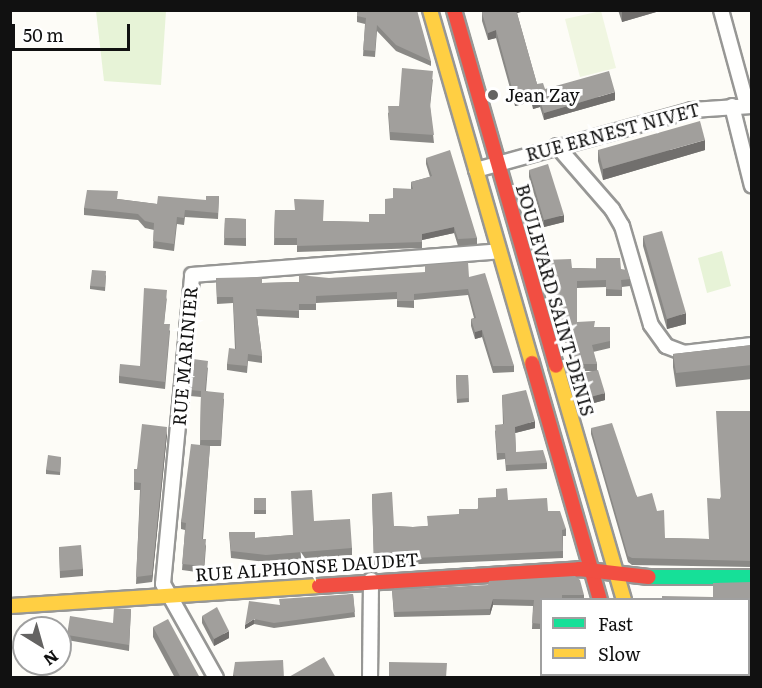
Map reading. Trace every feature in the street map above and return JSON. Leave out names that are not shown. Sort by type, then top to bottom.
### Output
[{"type":"main road","name":"BOULEVARD SAINT-DENIS","points":[[430,10],[476,170],[605,573],[623,598]]},
{"type":"main road","name":"BOULEVARD SAINT-DENIS","points":[[454,10],[605,573],[600,598]]},
{"type":"main road","name":"RUE ALPHONSE DAUDET","points":[[10,606],[371,580],[605,573],[752,577]]},
{"type":"street","points":[[721,10],[749,105]]},
{"type":"street","name":"RUE ERNEST NIVET","points":[[476,170],[692,110],[749,105]]},
{"type":"street","points":[[732,106],[752,186]]},
{"type":"street","points":[[557,146],[612,209],[622,226],[651,325],[666,346],[684,353],[752,345]]},
{"type":"street","name":"RUE MARINIER","points":[[168,594],[163,584],[192,275],[493,252]]},
{"type":"street","points":[[370,678],[371,580]]},
{"type":"street","points":[[168,594],[216,678]]},
{"type":"green space","points":[[96,11],[166,11],[161,85],[104,81]]},
{"type":"green space","points":[[601,11],[616,68],[580,77],[565,19]]},
{"type":"green space","points":[[722,251],[731,286],[707,293],[698,258]]},
{"type":"building","points":[[357,10],[417,10],[431,61],[396,45],[377,25],[375,51],[363,50],[366,18],[357,16]]},
{"type":"building","points":[[482,10],[516,10],[537,84],[543,83],[545,89],[609,71],[615,92],[544,113],[540,100],[533,102],[531,95],[515,99],[496,30],[488,33]]},
{"type":"building","points":[[402,68],[433,71],[430,104],[434,135],[390,132],[388,106],[399,106]]},
{"type":"building","points":[[700,121],[705,140],[603,169],[598,150]]},
{"type":"building","points":[[450,150],[477,238],[458,239],[454,227],[422,234],[422,242],[297,246],[297,238],[274,238],[275,210],[295,210],[294,199],[324,200],[323,221],[369,222],[369,214],[385,214],[385,199],[393,198],[393,188],[413,189],[411,182],[432,176],[426,158]]},
{"type":"building","points":[[548,164],[564,215],[544,220],[529,170]]},
{"type":"building","points":[[87,190],[118,191],[117,199],[157,204],[158,196],[206,200],[206,196],[219,196],[218,213],[185,210],[184,218],[177,217],[174,244],[153,241],[154,223],[145,221],[138,214],[84,208]]},
{"type":"building","points":[[225,218],[246,219],[246,238],[224,238]]},
{"type":"building","points":[[662,231],[686,313],[667,319],[643,236]]},
{"type":"building","points":[[596,258],[620,258],[621,269],[627,270],[630,279],[621,280],[622,290],[606,289],[606,280],[577,281],[577,322],[595,321],[594,327],[610,327],[610,341],[592,345],[597,364],[578,364],[570,336],[565,336],[544,260],[571,259],[572,268],[596,269]]},
{"type":"building","points":[[468,262],[469,277],[485,273],[514,366],[493,366],[482,330],[475,332],[471,319],[476,318],[468,289],[414,294],[414,301],[397,301],[397,292],[316,296],[316,304],[299,304],[299,311],[256,309],[262,356],[248,354],[247,366],[227,364],[229,348],[236,349],[233,297],[217,297],[216,278],[262,277],[262,283],[299,282],[299,275],[329,278],[425,272],[425,265]]},
{"type":"building","points":[[92,270],[106,271],[105,287],[90,286]]},
{"type":"building","points":[[144,288],[167,290],[164,324],[170,324],[165,382],[119,376],[120,364],[140,366]]},
{"type":"building","points":[[752,345],[752,365],[676,373],[673,354]]},
{"type":"building","points":[[193,359],[208,361],[205,391],[224,393],[221,440],[200,440],[201,391],[190,390]]},
{"type":"building","points":[[598,370],[605,393],[583,399],[576,375]]},
{"type":"building","points":[[456,375],[468,375],[469,398],[457,399]]},
{"type":"building","points":[[526,390],[535,421],[515,427],[516,452],[543,450],[547,463],[506,465],[505,453],[497,453],[495,425],[504,424],[502,395]]},
{"type":"building","points":[[716,411],[752,411],[752,561],[632,558],[628,556],[591,428],[612,423],[637,497],[652,493],[657,511],[664,510],[665,538],[709,539],[707,498],[721,499]]},
{"type":"building","points":[[142,424],[167,427],[152,575],[136,577],[141,483],[134,482],[134,469],[137,469]]},
{"type":"building","points":[[191,444],[210,446],[202,539],[206,539],[204,566],[182,564],[186,523],[181,522]]},
{"type":"building","points":[[48,455],[61,457],[60,472],[46,470]]},
{"type":"building","points":[[507,488],[508,500],[547,498],[548,511],[560,511],[566,529],[562,530],[563,551],[374,560],[372,494],[392,492],[394,526],[413,527],[428,526],[427,516],[459,514],[459,509],[478,509],[478,498],[496,497],[496,489]]},
{"type":"building","points":[[312,490],[314,521],[350,519],[352,548],[266,555],[231,551],[229,532],[255,532],[255,538],[293,535],[291,491]]},
{"type":"building","points":[[254,498],[266,498],[266,510],[254,510]]},
{"type":"building","points":[[81,545],[83,569],[60,571],[59,547]]},
{"type":"building","points":[[575,576],[580,580],[584,595],[540,598],[540,624],[532,623],[534,600],[493,599],[490,609],[394,612],[392,590],[488,585],[489,581]]},
{"type":"building","points":[[752,582],[752,607],[750,607],[750,598],[662,598],[662,596],[713,597],[713,583]]},
{"type":"building","points":[[353,594],[355,612],[274,623],[254,619],[245,625],[249,601],[280,605],[279,599]]},
{"type":"building","points":[[217,607],[229,631],[214,639],[202,616]]},
{"type":"building","points":[[114,608],[131,609],[129,645],[72,636],[72,616],[113,623]]},
{"type":"building","points":[[168,619],[200,678],[181,678],[153,627]]},
{"type":"building","points":[[324,657],[336,678],[287,678]]},
{"type":"building","points":[[283,660],[284,678],[252,678],[233,675],[235,662]]},
{"type":"building","points":[[389,662],[447,663],[446,678],[389,678]]},
{"type":"building","points":[[584,676],[605,676],[606,678],[584,678]]},
{"type":"building","points":[[662,676],[734,676],[734,678],[663,678]]},
{"type":"traffic: fast","points":[[649,577],[752,577]]},
{"type":"traffic: slow","points":[[430,10],[532,363]]},
{"type":"traffic: slow","points":[[556,366],[623,598]]},
{"type":"traffic: slow","points":[[10,606],[319,586]]},
{"type":"traffic: jam","points":[[454,10],[556,366]]},
{"type":"traffic: jam","points":[[532,363],[599,598]]},
{"type":"traffic: jam","points":[[319,586],[579,569],[649,577]]},
{"type":"place","name":"Jean Zay","points":[[493,95]]}]
